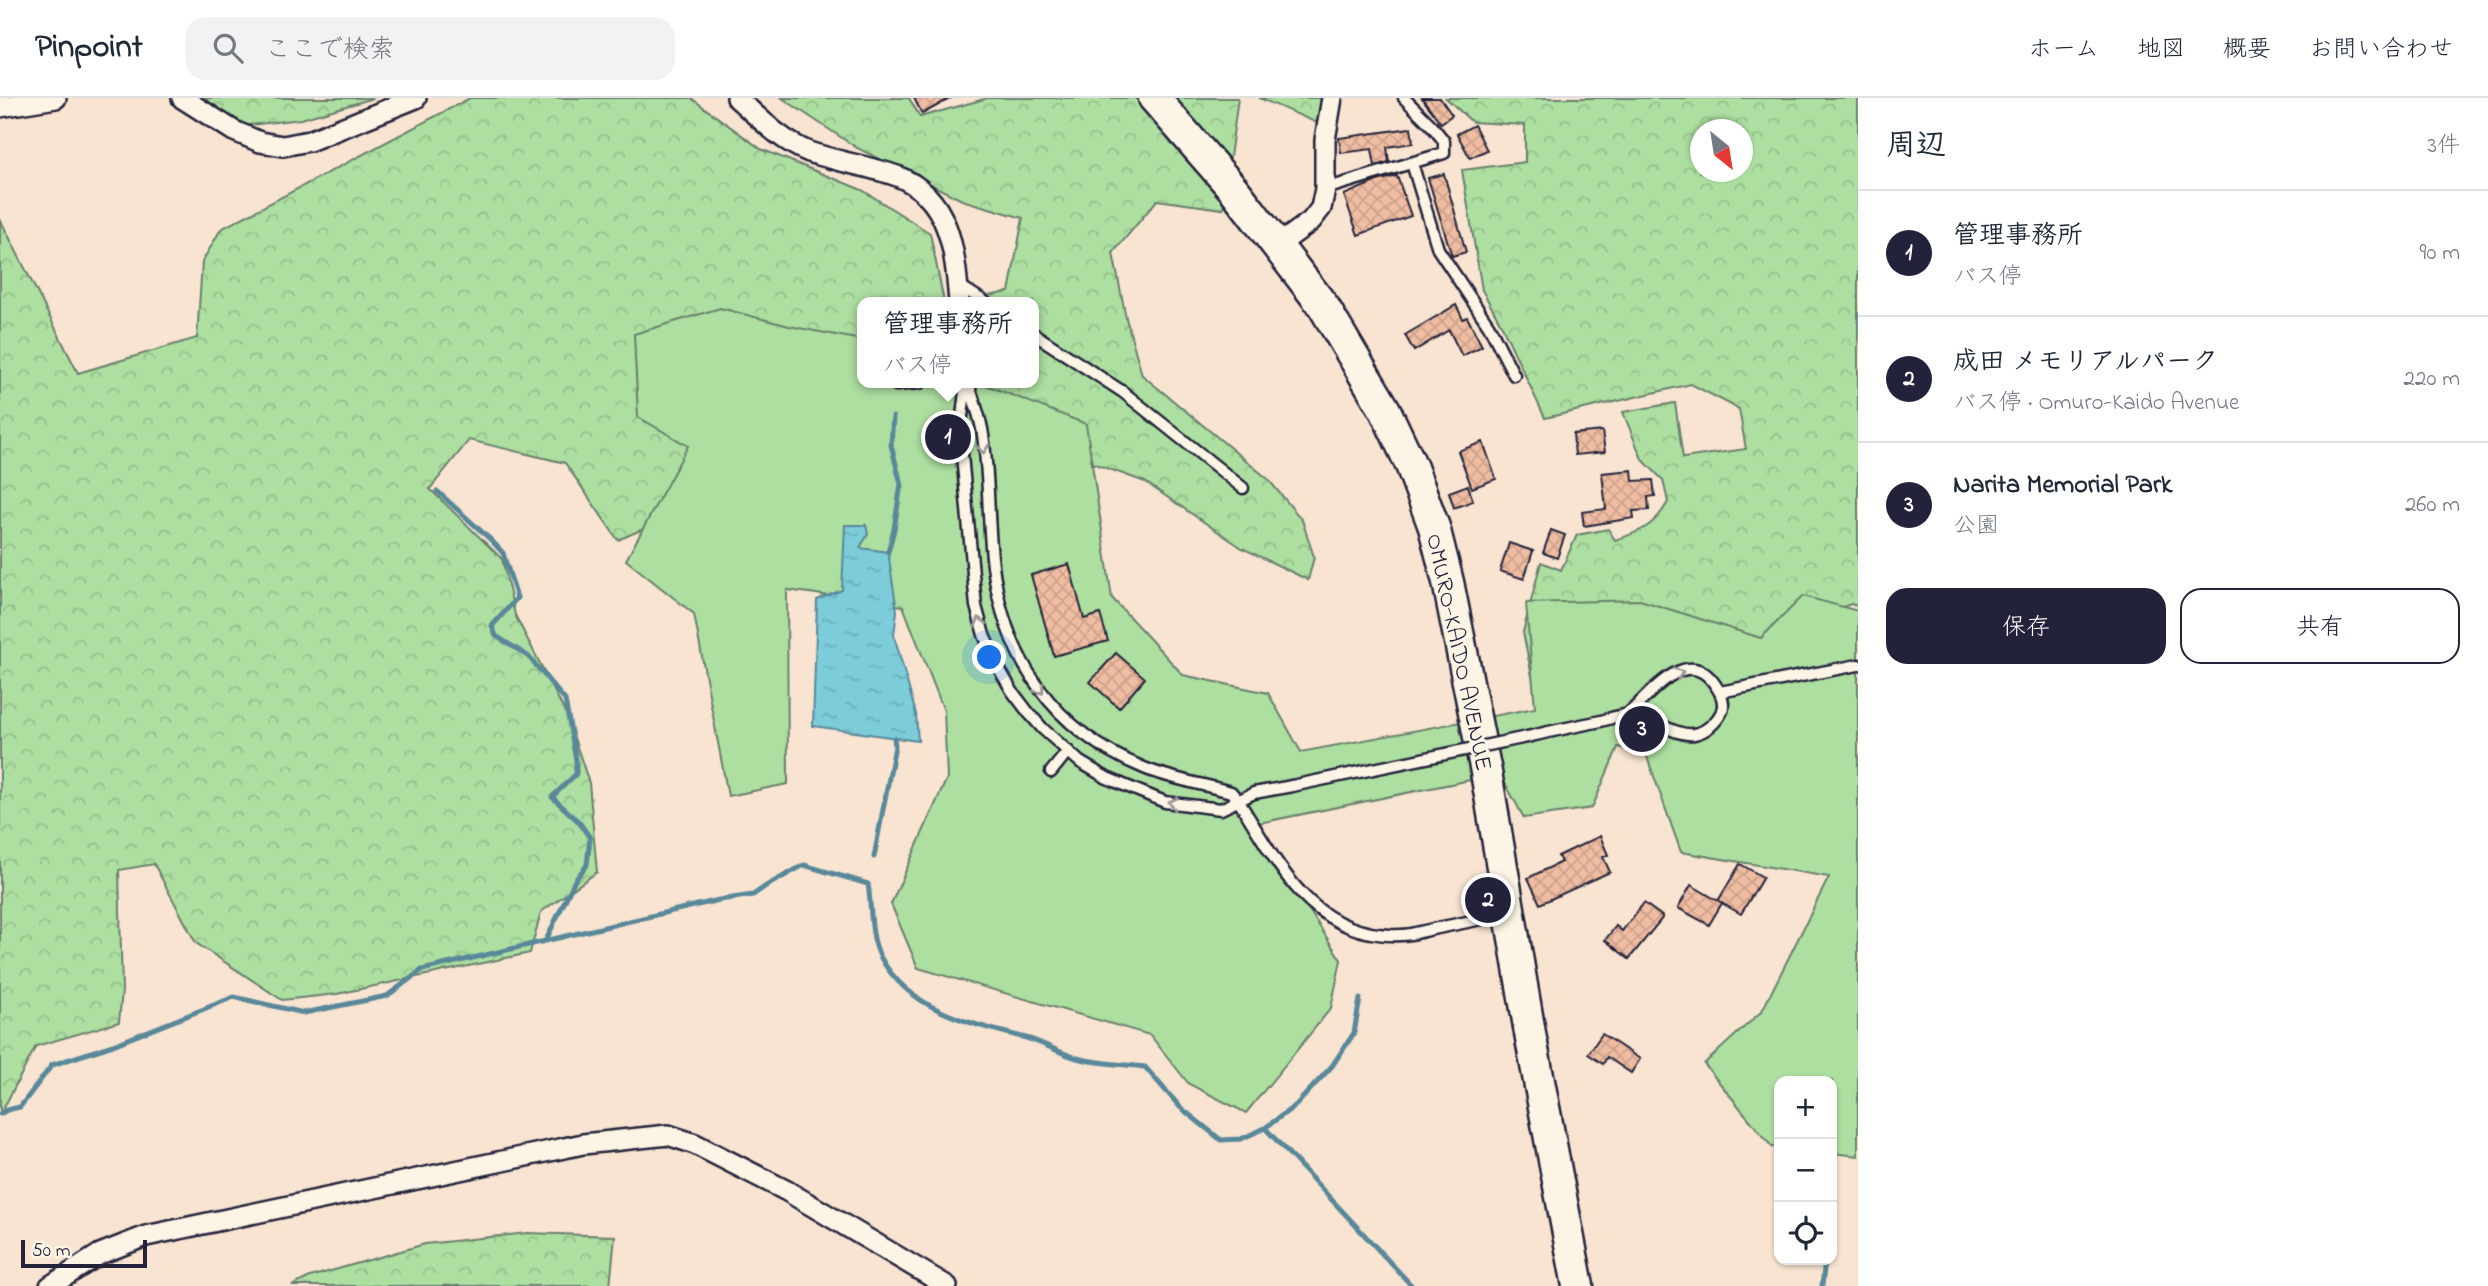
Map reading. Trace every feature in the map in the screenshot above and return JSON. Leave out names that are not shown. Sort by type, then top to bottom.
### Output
[{"type":"main road","name":"OMURO-KAIDO AVENUE","points":[[1154,98],[1236,192],[1324,306],[1385,410],[1411,465],[1434,527],[1448,582],[1483,759],[1531,1040],[1578,1286]]},
{"type":"street","points":[[0,107],[56,98]]},
{"type":"street","points":[[182,98],[234,131],[260,142],[282,146],[309,141],[416,98]]},
{"type":"street","points":[[737,98],[773,131],[809,152],[897,177],[915,186],[934,204],[948,227],[954,252],[958,293]]},
{"type":"street","points":[[1276,246],[1311,221],[1321,208],[1325,189],[1325,140],[1332,98]]},
{"type":"street","points":[[50,1286],[100,1254],[146,1236],[583,1144],[668,1135],[695,1144],[787,1191],[947,1286]]},
{"type":"lane","points":[[1325,189],[1444,153],[1444,141],[1404,98]]},
{"type":"lane","points":[[1412,163],[1438,248],[1489,326],[1514,374]]},
{"type":"lane","points":[[1039,337],[1123,392],[1243,488]]},
{"type":"lane","points":[[966,388],[960,433],[976,607],[984,635],[1012,691],[1043,729],[1068,751],[1107,778],[1165,802],[1221,809],[1254,793],[1627,715],[1658,723],[1683,734],[1695,734],[1718,719],[1724,706],[1720,692],[1706,674],[1695,668],[1681,669],[1668,676],[1627,715]]},
{"type":"lane","points":[[969,388],[982,428],[993,565],[1006,627],[1032,680],[1063,715],[1098,743],[1146,769],[1230,792],[1238,800],[1292,884],[1315,908],[1339,923],[1369,933],[1402,935],[1511,914]]},
{"type":"lane","points":[[1720,692],[1858,665]]},
{"type":"lane","points":[[1051,772],[1068,751]]},
{"type":"green space","points":[[202,98],[374,98],[301,119],[215,129]]},
{"type":"green space","points":[[470,98],[691,98],[761,149],[862,190],[930,233],[943,297],[857,297],[857,388],[1039,388],[1039,297],[982,297],[1009,292],[1023,218],[962,200],[857,148],[782,98],[909,98],[920,117],[988,98],[1238,98],[1223,209],[1157,200],[1113,253],[1126,318],[1142,375],[1268,479],[1302,520],[1314,557],[1308,580],[1242,548],[1145,482],[1054,449],[689,509],[618,540],[565,463],[469,440],[430,489],[502,559],[515,615],[566,714],[589,783],[597,872],[541,912],[530,953],[337,994],[282,1000],[196,943],[154,864],[119,870],[122,991],[119,1022],[36,1046],[0,1115],[0,219],[78,373],[197,338],[202,262],[221,229]]},
{"type":"green space","points":[[1259,98],[1321,98],[1322,125]]},
{"type":"green space","points":[[1446,98],[1858,98],[1858,606],[1851,604],[1803,620],[1782,641],[1538,706],[1523,632],[1541,562],[1561,570],[1577,535],[1608,529],[1615,540],[1624,537],[1652,522],[1668,502],[1663,480],[1642,459],[1623,412],[1675,403],[1683,458],[1746,449],[1739,409],[1691,384],[1545,418],[1482,290],[1462,170],[1525,162],[1525,125],[1472,122]]},
{"type":"green space","points":[[720,308],[789,326],[857,339],[857,388],[994,388],[1086,424],[1112,598],[1183,675],[1268,693],[1301,752],[1535,708],[1526,603],[1640,600],[1761,638],[1803,596],[1858,611],[1858,1156],[1837,1154],[1837,1076],[1774,1076],[1774,1147],[1704,1064],[1762,1011],[1829,877],[1681,852],[1646,754],[1618,747],[1592,808],[1524,818],[1500,774],[1254,824],[1341,960],[1331,1008],[1246,1113],[1189,1084],[1150,1035],[918,968],[891,904],[947,778],[944,711],[903,606],[787,590],[788,784],[728,796],[694,614],[626,560],[688,446],[638,417],[634,334]]},
{"type":"green space","points":[[527,1233],[615,1236],[610,1286],[292,1286],[310,1277],[425,1244]]},
{"type":"water","points":[[845,525],[866,525],[868,534],[860,548],[888,552],[897,611],[894,635],[916,714],[918,741],[813,726],[817,600],[842,590]]},
{"type":"building","points":[[914,98],[951,98],[922,114]]},
{"type":"building","points":[[1422,98],[1440,98],[1452,115],[1441,123]]},
{"type":"building","points":[[1474,125],[1487,150],[1470,158],[1457,134]]},
{"type":"building","points":[[1411,128],[1413,143],[1387,147],[1389,162],[1375,166],[1372,149],[1341,153],[1339,138]]},
{"type":"building","points":[[1444,174],[1466,252],[1452,256],[1428,178]]},
{"type":"building","points":[[1397,176],[1411,216],[1358,235],[1344,195]]},
{"type":"building","points":[[1456,305],[1463,319],[1467,317],[1482,346],[1462,356],[1449,330],[1414,351],[1405,335]]},
{"type":"building","points":[[1602,431],[1605,452],[1575,455],[1573,434]]},
{"type":"building","points":[[1483,442],[1496,479],[1472,488],[1458,451]]},
{"type":"building","points":[[1632,470],[1633,481],[1653,480],[1655,496],[1648,497],[1649,510],[1633,511],[1634,518],[1584,526],[1582,512],[1606,509],[1602,473]]},
{"type":"building","points":[[1468,485],[1473,501],[1454,508],[1449,492]]},
{"type":"building","points":[[1551,530],[1565,535],[1557,558],[1543,553]]},
{"type":"building","points":[[1509,543],[1533,551],[1524,579],[1500,571]]},
{"type":"building","points":[[1069,564],[1084,619],[1100,614],[1108,641],[1054,656],[1031,575]]},
{"type":"building","points":[[1116,653],[1145,678],[1119,708],[1090,682]]},
{"type":"building","points":[[1600,836],[1608,855],[1603,857],[1610,872],[1540,904],[1528,878],[1561,862],[1558,856]]},
{"type":"building","points":[[1740,864],[1763,877],[1741,914],[1718,901]]},
{"type":"building","points":[[1691,885],[1722,903],[1709,925],[1678,908]]},
{"type":"building","points":[[1644,903],[1663,917],[1629,959],[1605,940],[1616,926],[1622,931]]},
{"type":"building","points":[[1602,1034],[1640,1059],[1631,1073],[1607,1057],[1603,1064],[1588,1054]]},
{"type":"waterway","points":[[888,552],[901,484],[891,445],[893,417]]},
{"type":"waterway","points":[[437,491],[503,553],[517,598],[492,626],[496,636],[528,656],[565,700],[576,774],[552,797],[579,822],[590,838],[587,865],[575,880],[546,940]]},
{"type":"waterway","points":[[874,857],[895,746],[894,738]]},
{"type":"waterway","points":[[0,1114],[20,1107],[52,1065],[113,1045],[234,997],[304,1013],[387,996],[422,970],[719,900],[753,895],[804,865],[868,884],[873,931],[881,958],[893,976],[925,1003],[964,1021],[1033,1040],[1074,1057],[1145,1067],[1181,1108],[1221,1140],[1241,1139],[1265,1128],[1412,1286]]},
{"type":"waterway","points":[[1265,1128],[1296,1105],[1332,1066],[1354,1033],[1360,999]]},
{"type":"waterway","points":[[1822,1286],[1824,1265]]},
{"type":"place","name":"管理事務所","points":[[948,437]]},
{"type":"place","name":"Narita Memorial Park","points":[[1642,729]]},
{"type":"place","name":"成田 メモリアルパーク","points":[[1488,900]]}]
